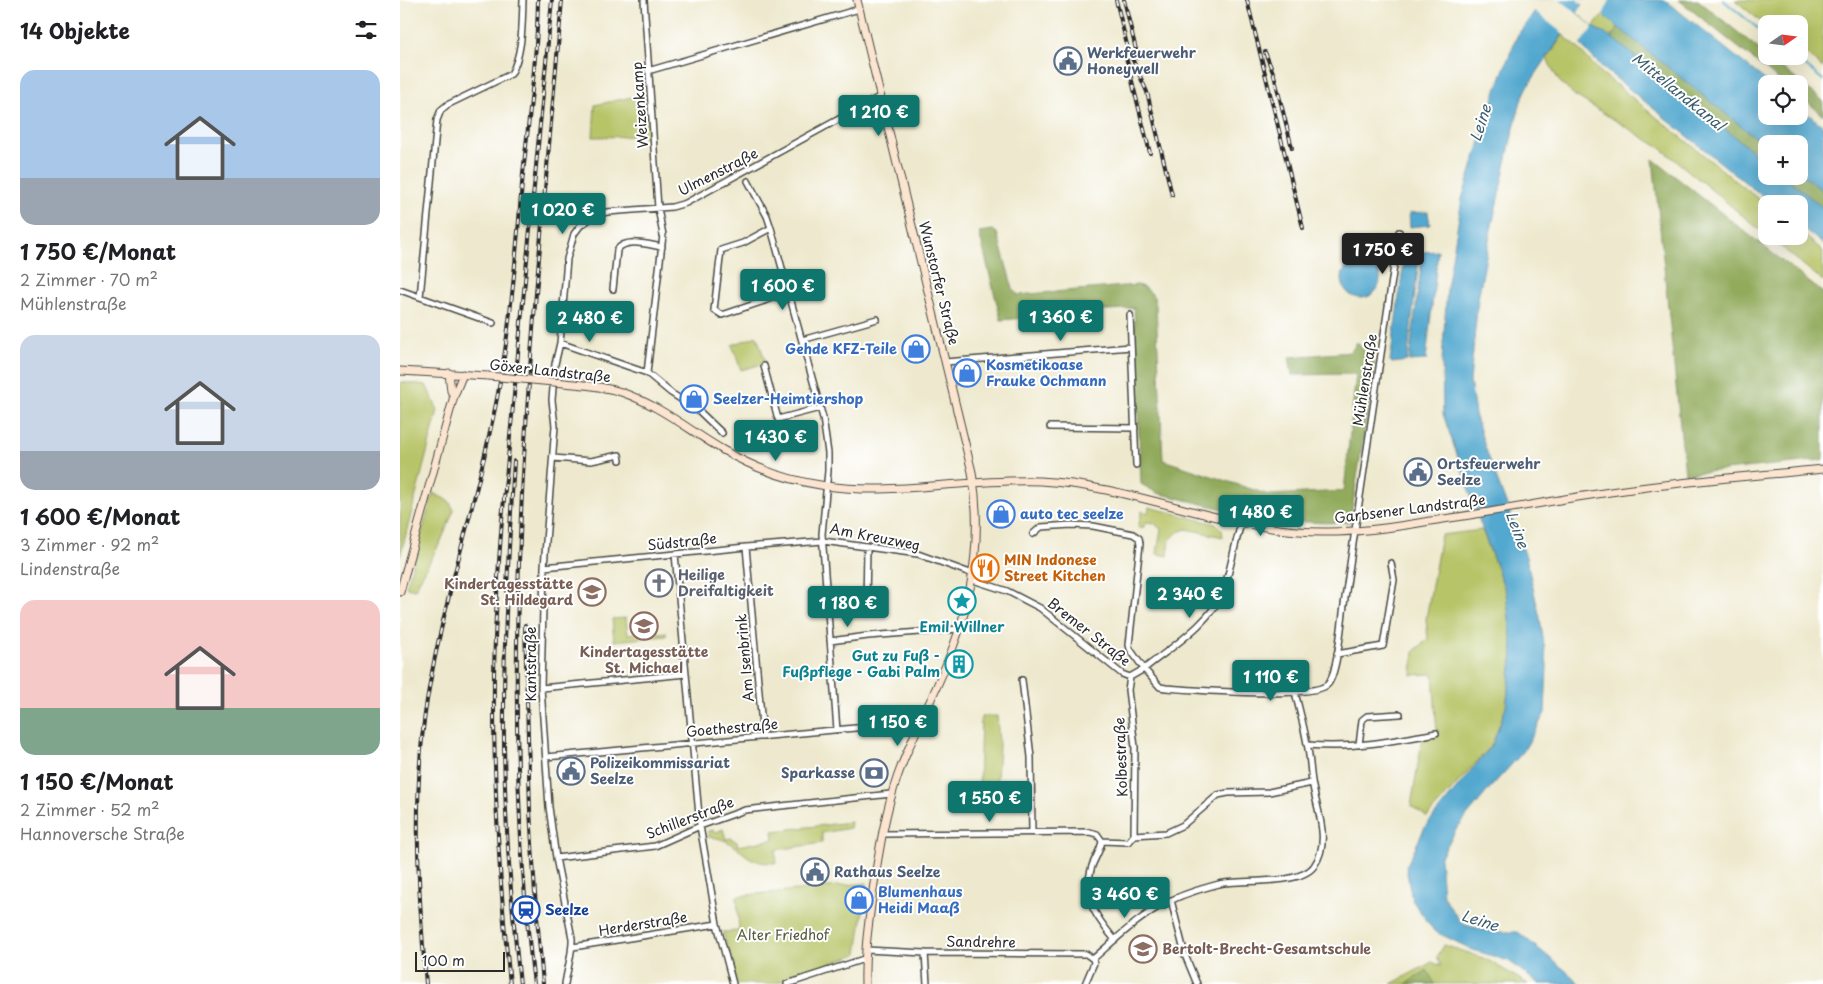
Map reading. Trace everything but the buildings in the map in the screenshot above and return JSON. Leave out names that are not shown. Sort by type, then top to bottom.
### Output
[{"type":"main road","name":"Wunstorfer Straße","points":[[857,0],[974,483],[976,514],[973,577],[959,629],[892,794],[882,834],[864,959],[865,984]]},
{"type":"main road","name":"Göxer Landstraße","points":[[400,371],[488,376],[607,388],[657,408],[724,451],[751,464],[794,480],[827,486],[880,488],[974,483]]},
{"type":"main road","points":[[449,373],[451,390],[454,396]]},
{"type":"main road","points":[[400,592],[454,396],[463,374]]},
{"type":"main road","name":"Garbsener Landstraße","points":[[974,483],[1043,482],[1093,488],[1137,497],[1241,524],[1305,532],[1353,531],[1441,520],[1627,488],[1823,469]]},
{"type":"street","points":[[420,297],[437,120],[441,110],[448,105],[511,74],[518,56],[523,0]]},
{"type":"street","name":"Weizenkamp","points":[[644,0],[658,208]]},
{"type":"street","points":[[648,71],[859,9]]},
{"type":"street","name":"Ulmenstraße","points":[[560,343],[567,259],[574,234],[587,220],[595,215],[607,212],[672,207],[686,203],[881,96]]},
{"type":"street","name":"Am Kreuzweg","points":[[748,181],[767,216],[771,228],[820,408],[828,453],[823,541],[918,554],[973,577]]},
{"type":"street","points":[[647,373],[663,235],[658,208]]},
{"type":"street","points":[[771,228],[743,243],[721,250],[714,310],[722,315],[788,293]]},
{"type":"street","name":"Mühlenstraße","points":[[1353,531],[1400,232]]},
{"type":"street","points":[[613,289],[620,246],[627,243],[662,247]]},
{"type":"street","points":[[400,290],[493,323]]},
{"type":"street","points":[[1130,315],[1136,465]]},
{"type":"street","points":[[802,340],[877,319]]},
{"type":"street","points":[[560,343],[647,373],[671,393],[699,411],[722,433]]},
{"type":"street","name":"Kantstraße","points":[[560,343],[553,374],[552,400],[555,419],[544,567],[542,688],[549,807],[556,858],[573,947],[565,984]]},
{"type":"street","points":[[945,362],[1131,346]]},
{"type":"street","points":[[764,366],[778,419],[820,408]]},
{"type":"street","points":[[1050,427],[1135,428]]},
{"type":"street","points":[[553,458],[591,461],[619,455],[620,460]]},
{"type":"street","points":[[1033,534],[1041,527],[1071,525],[1093,526],[1133,534],[1139,538],[1140,544],[1129,645],[1144,669],[1201,623],[1215,607],[1228,577],[1241,524]]},
{"type":"street","name":"Bremer Straße","points":[[973,577],[1007,591],[1040,608],[1122,674],[1130,677],[1144,669],[1160,686],[1166,688],[1239,692],[1318,690],[1326,686],[1332,679],[1353,531]]},
{"type":"street","points":[[823,541],[837,730]]},
{"type":"street","name":"Südstraße","points":[[544,567],[823,541]]},
{"type":"street","name":"Am Isenbrink","points":[[746,547],[763,737]]},
{"type":"street","points":[[866,606],[867,547]]},
{"type":"street","points":[[675,554],[700,826],[717,924],[733,984]]},
{"type":"street","points":[[1337,654],[1383,646],[1394,580],[1391,563]]},
{"type":"street","points":[[830,641],[959,629]]},
{"type":"street","points":[[542,688],[686,674]]},
{"type":"street","name":"Kolbestraße","points":[[1130,677],[1128,690],[1135,747],[1134,835]]},
{"type":"street","points":[[1022,680],[1031,757],[1032,833]]},
{"type":"street","points":[[1085,984],[1094,962],[1093,959],[1142,919],[1171,900],[1218,884],[1278,880],[1303,874],[1313,867],[1319,854],[1322,840],[1320,815],[1312,784],[1308,745],[1295,692]]},
{"type":"street","points":[[1359,745],[1362,720],[1367,716],[1400,714]]},
{"type":"street","name":"Goethestraße","points":[[546,757],[920,722]]},
{"type":"street","points":[[1308,745],[1332,747],[1359,745],[1436,733]]},
{"type":"street","points":[[1102,841],[1128,842],[1134,835],[1166,833],[1183,826],[1218,795],[1269,792],[1312,784]]},
{"type":"street","name":"Schillerstraße","points":[[556,858],[655,846],[700,826],[745,810],[892,794]]},
{"type":"street","points":[[882,834],[1090,832],[1097,834],[1102,841]]},
{"type":"street","points":[[1102,841],[1090,875],[1090,902],[1097,919],[1115,940]]},
{"type":"street","points":[[1171,900],[1185,955],[1197,984]]},
{"type":"street","name":"Herderstraße","points":[[573,947],[717,924]]},
{"type":"street","name":"Sandrehre","points":[[866,950],[925,953],[1086,954],[1093,959]]},
{"type":"street","points":[[925,953],[926,984]]},
{"type":"street","points":[[787,984],[864,959]]},
{"type":"green space","points":[[1679,0],[1698,0],[1758,48],[1758,63]]},
{"type":"green space","points":[[1735,0],[1823,0],[1823,68],[1808,55],[1808,15],[1758,15],[1758,19]]},
{"type":"green space","points":[[1603,15],[1619,27],[1611,37],[1593,27]]},
{"type":"green space","points":[[1619,27],[1758,140],[1758,156],[1611,37]]},
{"type":"green space","points":[[1563,35],[1599,71],[1758,199],[1758,228],[1662,149],[1574,95],[1559,81],[1547,59]]},
{"type":"green space","points":[[1760,65],[1778,65],[1791,75],[1773,75]]},
{"type":"green space","points":[[1808,89],[1823,101],[1823,115],[1808,102]]},
{"type":"green space","points":[[650,93],[650,136],[593,137],[595,105]]},
{"type":"green space","points":[[1653,159],[1758,242],[1758,245],[1762,245],[1823,293],[1823,460],[1685,474]]},
{"type":"green space","points":[[1808,179],[1823,191],[1823,208],[1808,195],[1795,185],[1808,185]]},
{"type":"green space","points":[[993,230],[997,233],[1013,289],[1018,295],[1137,285],[1150,292],[1156,306],[1163,460],[1269,495],[1344,491],[1356,374],[1292,375],[1289,357],[1351,352],[1357,342],[1375,364],[1350,522],[1301,522],[1253,515],[1157,493],[1141,484],[1134,308],[1001,320],[979,232]]},
{"type":"green space","points":[[1808,238],[1823,251],[1823,281],[1779,245],[1808,245]]},
{"type":"green space","points":[[757,336],[766,363],[741,370],[732,345]]},
{"type":"green space","points":[[400,382],[426,385],[438,410],[400,557]]},
{"type":"green space","points":[[433,493],[449,501],[454,510],[441,541],[415,589],[406,587]]},
{"type":"green space","points":[[1149,507],[1216,524],[1222,530],[1223,537],[1186,529],[1178,532],[1170,540],[1168,556],[1157,554],[1161,529],[1154,523],[1146,522],[1144,527],[1138,528],[1142,511],[1148,513]]},
{"type":"green space","points":[[1482,530],[1506,592],[1513,653],[1506,707],[1492,745],[1427,817],[1411,806],[1422,740],[1437,734],[1433,674],[1412,675],[1414,651],[1428,639],[1426,619],[1441,535]]},
{"type":"green space","points":[[626,618],[628,634],[635,633],[635,629],[637,629],[636,621],[653,619],[654,629],[657,629],[658,633],[666,632],[666,636],[614,641],[612,619]]},
{"type":"green space","points":[[997,716],[999,746],[997,779],[992,783],[992,792],[979,792],[981,717]]},
{"type":"green space","points":[[851,822],[850,828],[822,833],[822,843],[776,850],[776,863],[753,860],[731,844],[717,838],[708,837],[708,831],[713,830],[714,833],[723,829],[726,839],[731,838],[737,842],[738,846],[774,839],[773,831]]},
{"type":"green space","name":"Alter Friedhof","points":[[867,883],[857,954],[772,984],[737,984],[723,932],[739,931],[737,896]]},
{"type":"green space","points":[[1444,945],[1486,959],[1528,984],[1391,984],[1432,962],[1441,966],[1437,957]]},
{"type":"green space","points":[[1427,970],[1435,984],[1406,984]]},
{"type":"water","name":"Mittellandkanal","points":[[1529,0],[1584,0],[1577,13],[1593,27],[1611,37],[1758,156],[1758,185],[1795,185],[1807,195],[1761,195],[1603,68],[1565,31],[1528,86],[1521,101],[1491,230],[1478,299],[1470,381],[1475,414],[1485,447],[1526,557],[1540,618],[1547,665],[1545,713],[1523,752],[1457,828],[1440,858],[1443,896],[1462,924],[1493,932],[1518,932],[1580,984],[1539,984],[1509,961],[1473,950],[1434,931],[1412,900],[1406,867],[1425,827],[1492,745],[1506,707],[1513,653],[1506,592],[1443,414],[1442,361],[1447,288],[1462,199],[1498,84],[1517,36],[1537,8]]},
{"type":"water","points":[[1584,0],[1665,0],[1759,75],[1758,125],[1808,125],[1808,114],[1823,126],[1823,191],[1808,179],[1808,135],[1758,135],[1758,140]]},
{"type":"water","points":[[1808,196],[1823,208],[1823,244],[1808,232]]},
{"type":"water","points":[[1428,212],[1430,225],[1410,227],[1409,213]]},
{"type":"water","points":[[1420,250],[1407,361],[1392,363],[1390,361],[1405,254]]},
{"type":"water","points":[[1438,251],[1426,360],[1409,361],[1423,252]]},
{"type":"water","points":[[1361,260],[1374,266],[1380,279],[1374,292],[1361,298],[1348,292],[1342,279],[1348,266]]},
{"type":"pier","points":[[1526,0],[1561,0],[1593,27],[1579,46],[1533,10],[1534,8]]},
{"type":"pier","points":[[1577,0],[1610,0],[1602,17]]},
{"type":"waterway","points":[[1723,0],[1758,28]]},
{"type":"waterway","points":[[1804,65],[1823,80]]},
{"type":"railway","points":[[426,984],[418,842],[419,771],[422,735],[434,661],[481,470],[503,367],[513,289],[532,92],[538,0]]},
{"type":"railway","points":[[510,984],[500,868],[496,791],[494,713],[496,616],[502,520],[552,0]]},
{"type":"railway","points":[[534,984],[522,861],[517,738],[517,615],[530,368],[562,0]]},
{"type":"railway","points":[[1116,0],[1128,49],[1147,92],[1172,195]]},
{"type":"railway","points":[[1124,0],[1138,58]]},
{"type":"railway","points":[[1247,0],[1303,228]]},
{"type":"railway","points":[[1265,52],[1274,75],[1292,148]]},
{"type":"railway","points":[[1125,53],[1150,153]]},
{"type":"railway","points":[[514,461],[506,617],[504,745],[508,848],[520,984]]},
{"type":"railway","points":[[525,625],[530,810],[543,984]]},
{"type":"place","name":"Werkfeuerwehr Honeywell","points":[[1068,61]]},
{"type":"place","name":"Gehde KFZ-Teile","points":[[916,349]]},
{"type":"place","name":"Kosmetikoase Frauke Ochmann","points":[[967,373]]},
{"type":"place","name":"Seelzer-Heimtiershop","points":[[694,399]]},
{"type":"place","name":"Ortsfeuerwehr Seelze","points":[[1418,472]]},
{"type":"place","name":"auto tec seelze","points":[[1001,514]]},
{"type":"place","name":"MIN Indonese Street Kitchen","points":[[985,568]]},
{"type":"place","name":"Heilige Dreifaltigkeit","points":[[659,583]]},
{"type":"place","name":"Kindertagesstätte St. Hildegard","points":[[592,592]]},
{"type":"place","name":"Emil Willner","points":[[962,601]]},
{"type":"place","name":"Kindertagesstätte St. Michael","points":[[644,626]]},
{"type":"place","name":"Gut zu Fuß - Fußpflege - Gabi Palm","points":[[959,664]]},
{"type":"place","name":"Polizeikommissariat Seelze","points":[[571,771]]},
{"type":"place","name":"Sparkasse","points":[[874,773]]},
{"type":"place","name":"Rathaus Seelze","points":[[815,872]]},
{"type":"place","name":"Blumenhaus Heidi Maaß","points":[[859,900]]},
{"type":"place","name":"Seelze","points":[[526,910]]},
{"type":"place","name":"Bertolt-Brecht-Gesamtschule","points":[[1143,949]]},
{"type":"water label","name":"Leine","points":[[1481,123]]},
{"type":"water label","name":"Leine","points":[[1517,530]]},
{"type":"water label","name":"Leine","points":[[1480,921]]}]
